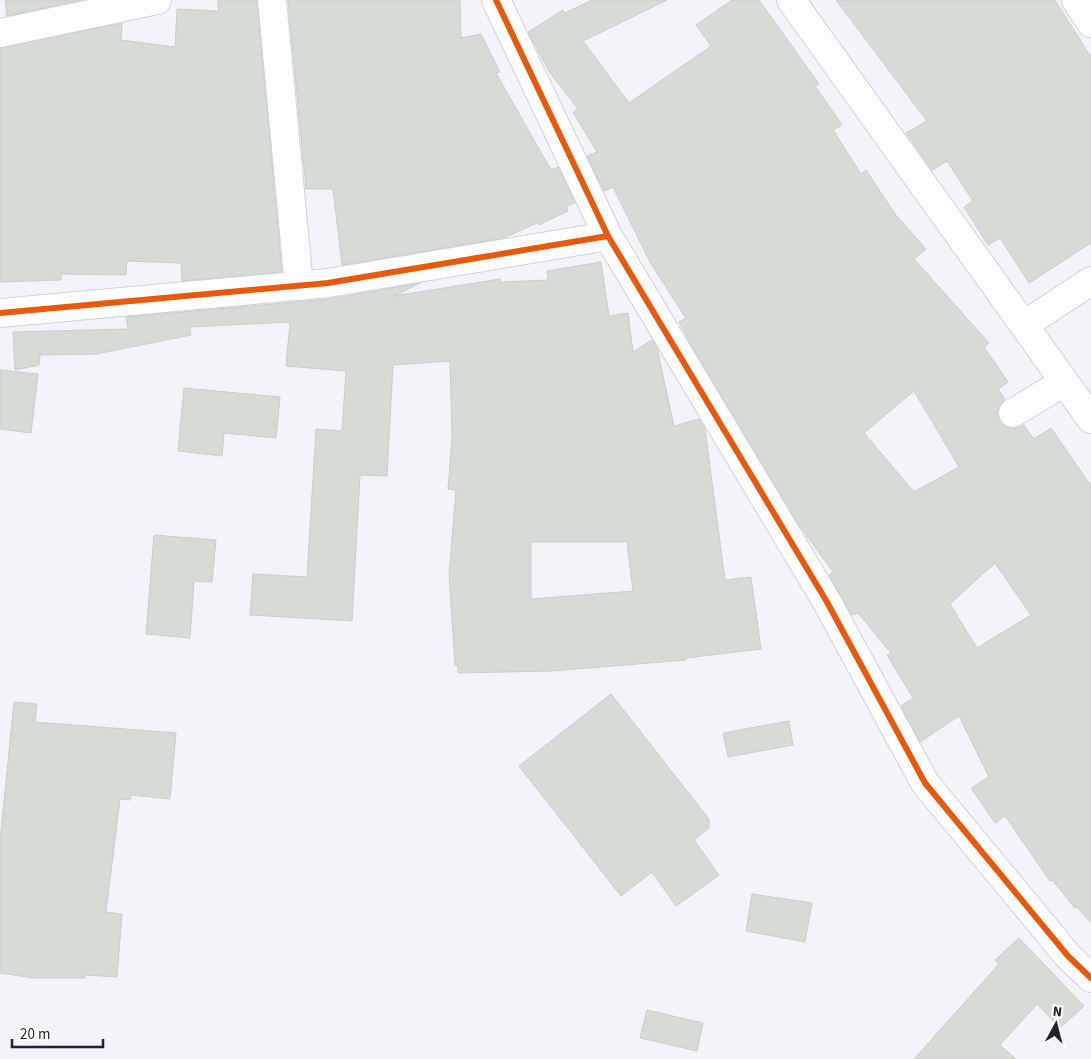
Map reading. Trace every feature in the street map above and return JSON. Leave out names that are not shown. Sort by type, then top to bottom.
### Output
[{"type":"street","points":[[0,32],[157,0]]},
{"type":"street","points":[[272,0],[299,286]]},
{"type":"street","points":[[496,0],[608,236],[822,593],[925,783],[1068,956],[1091,978]]},
{"type":"street","points":[[791,0],[1091,419]]},
{"type":"street","points":[[1076,0],[1091,23]]},
{"type":"street","points":[[0,314],[328,283],[608,236]]},
{"type":"street","points":[[1024,325],[1091,281]]},
{"type":"street","points":[[1013,413],[1064,382]]},
{"type":"building","points":[[5,0],[81,0],[7,16]]},
{"type":"building","points":[[218,0],[257,0],[282,272],[182,281],[181,263],[127,261],[126,275],[61,274],[61,280],[0,282],[0,48],[122,23],[121,40],[175,47],[177,9],[218,11]]},
{"type":"building","points":[[288,0],[460,0],[461,38],[481,34],[500,72],[496,73],[551,170],[558,167],[575,203],[566,206],[568,211],[539,225],[539,222],[504,238],[342,265],[333,189],[306,189]]},
{"type":"building","points":[[592,0],[667,0],[583,41],[629,103],[711,46],[696,25],[732,0],[759,0],[819,84],[815,86],[842,125],[833,130],[861,174],[866,170],[895,214],[926,249],[914,259],[989,343],[984,347],[1008,382],[998,389],[1005,399],[999,406],[997,414],[1000,422],[1006,427],[1013,429],[1024,425],[1034,439],[1051,428],[1091,486],[1091,923],[1077,907],[1075,908],[1052,880],[1050,881],[1005,816],[995,823],[971,788],[989,777],[959,716],[920,742],[901,706],[913,698],[887,655],[891,653],[858,613],[852,615],[829,575],[833,572],[799,525],[692,346],[679,322],[686,318],[651,264],[613,187],[604,191],[587,156],[597,152],[573,112],[578,109],[550,73],[528,32],[563,10],[565,13]],"holes":[[[914,391],[959,467],[914,492],[864,433]],[[995,563],[1031,615],[977,648],[950,604]]]},
{"type":"building","points":[[836,0],[1055,0],[1091,57],[1091,243],[1029,283],[1000,238],[988,245],[964,207],[973,201],[947,161],[932,170],[906,133],[927,121]]},
{"type":"building","points":[[601,262],[609,316],[628,313],[633,352],[652,340],[657,348],[674,426],[699,419],[705,429],[725,580],[751,577],[761,649],[686,658],[686,660],[552,671],[458,673],[458,665],[455,665],[449,574],[456,490],[448,489],[452,439],[450,361],[393,365],[387,476],[360,475],[352,621],[250,615],[253,574],[307,577],[316,429],[342,431],[346,371],[286,366],[290,322],[190,327],[191,335],[96,354],[40,355],[39,365],[15,370],[13,332],[128,329],[126,317],[329,299],[420,283],[394,296],[500,279],[501,282],[548,280],[547,271]],"holes":[[[531,542],[627,542],[633,591],[531,599]]]},
{"type":"building","points":[[0,370],[38,374],[31,433],[0,429]]},
{"type":"building","points":[[184,388],[280,397],[276,438],[224,433],[222,456],[178,451]]},
{"type":"building","points":[[154,535],[216,540],[212,582],[194,581],[190,638],[146,634]]},
{"type":"building","points":[[611,694],[709,819],[709,828],[694,840],[719,875],[676,906],[652,872],[621,896],[519,766]]},
{"type":"building","points":[[14,702],[37,704],[35,722],[176,733],[170,799],[131,795],[130,800],[120,799],[106,912],[122,914],[117,977],[85,975],[85,978],[33,978],[0,973],[0,841]]},
{"type":"building","points":[[789,721],[793,745],[728,757],[723,733]]},
{"type":"building","points":[[752,894],[812,903],[805,942],[746,931]]},
{"type":"building","points":[[1019,938],[1084,1006],[1060,1028],[1037,1004],[1000,1045],[1016,1059],[914,1059],[999,964],[995,960]]},
{"type":"building","points":[[647,1010],[703,1023],[697,1051],[640,1038]]},
{"type":"cycle path","points":[[496,0],[608,236],[827,602],[925,783],[1068,956],[1091,978]]},
{"type":"cycle path","points":[[0,313],[328,283],[608,236]]}]
